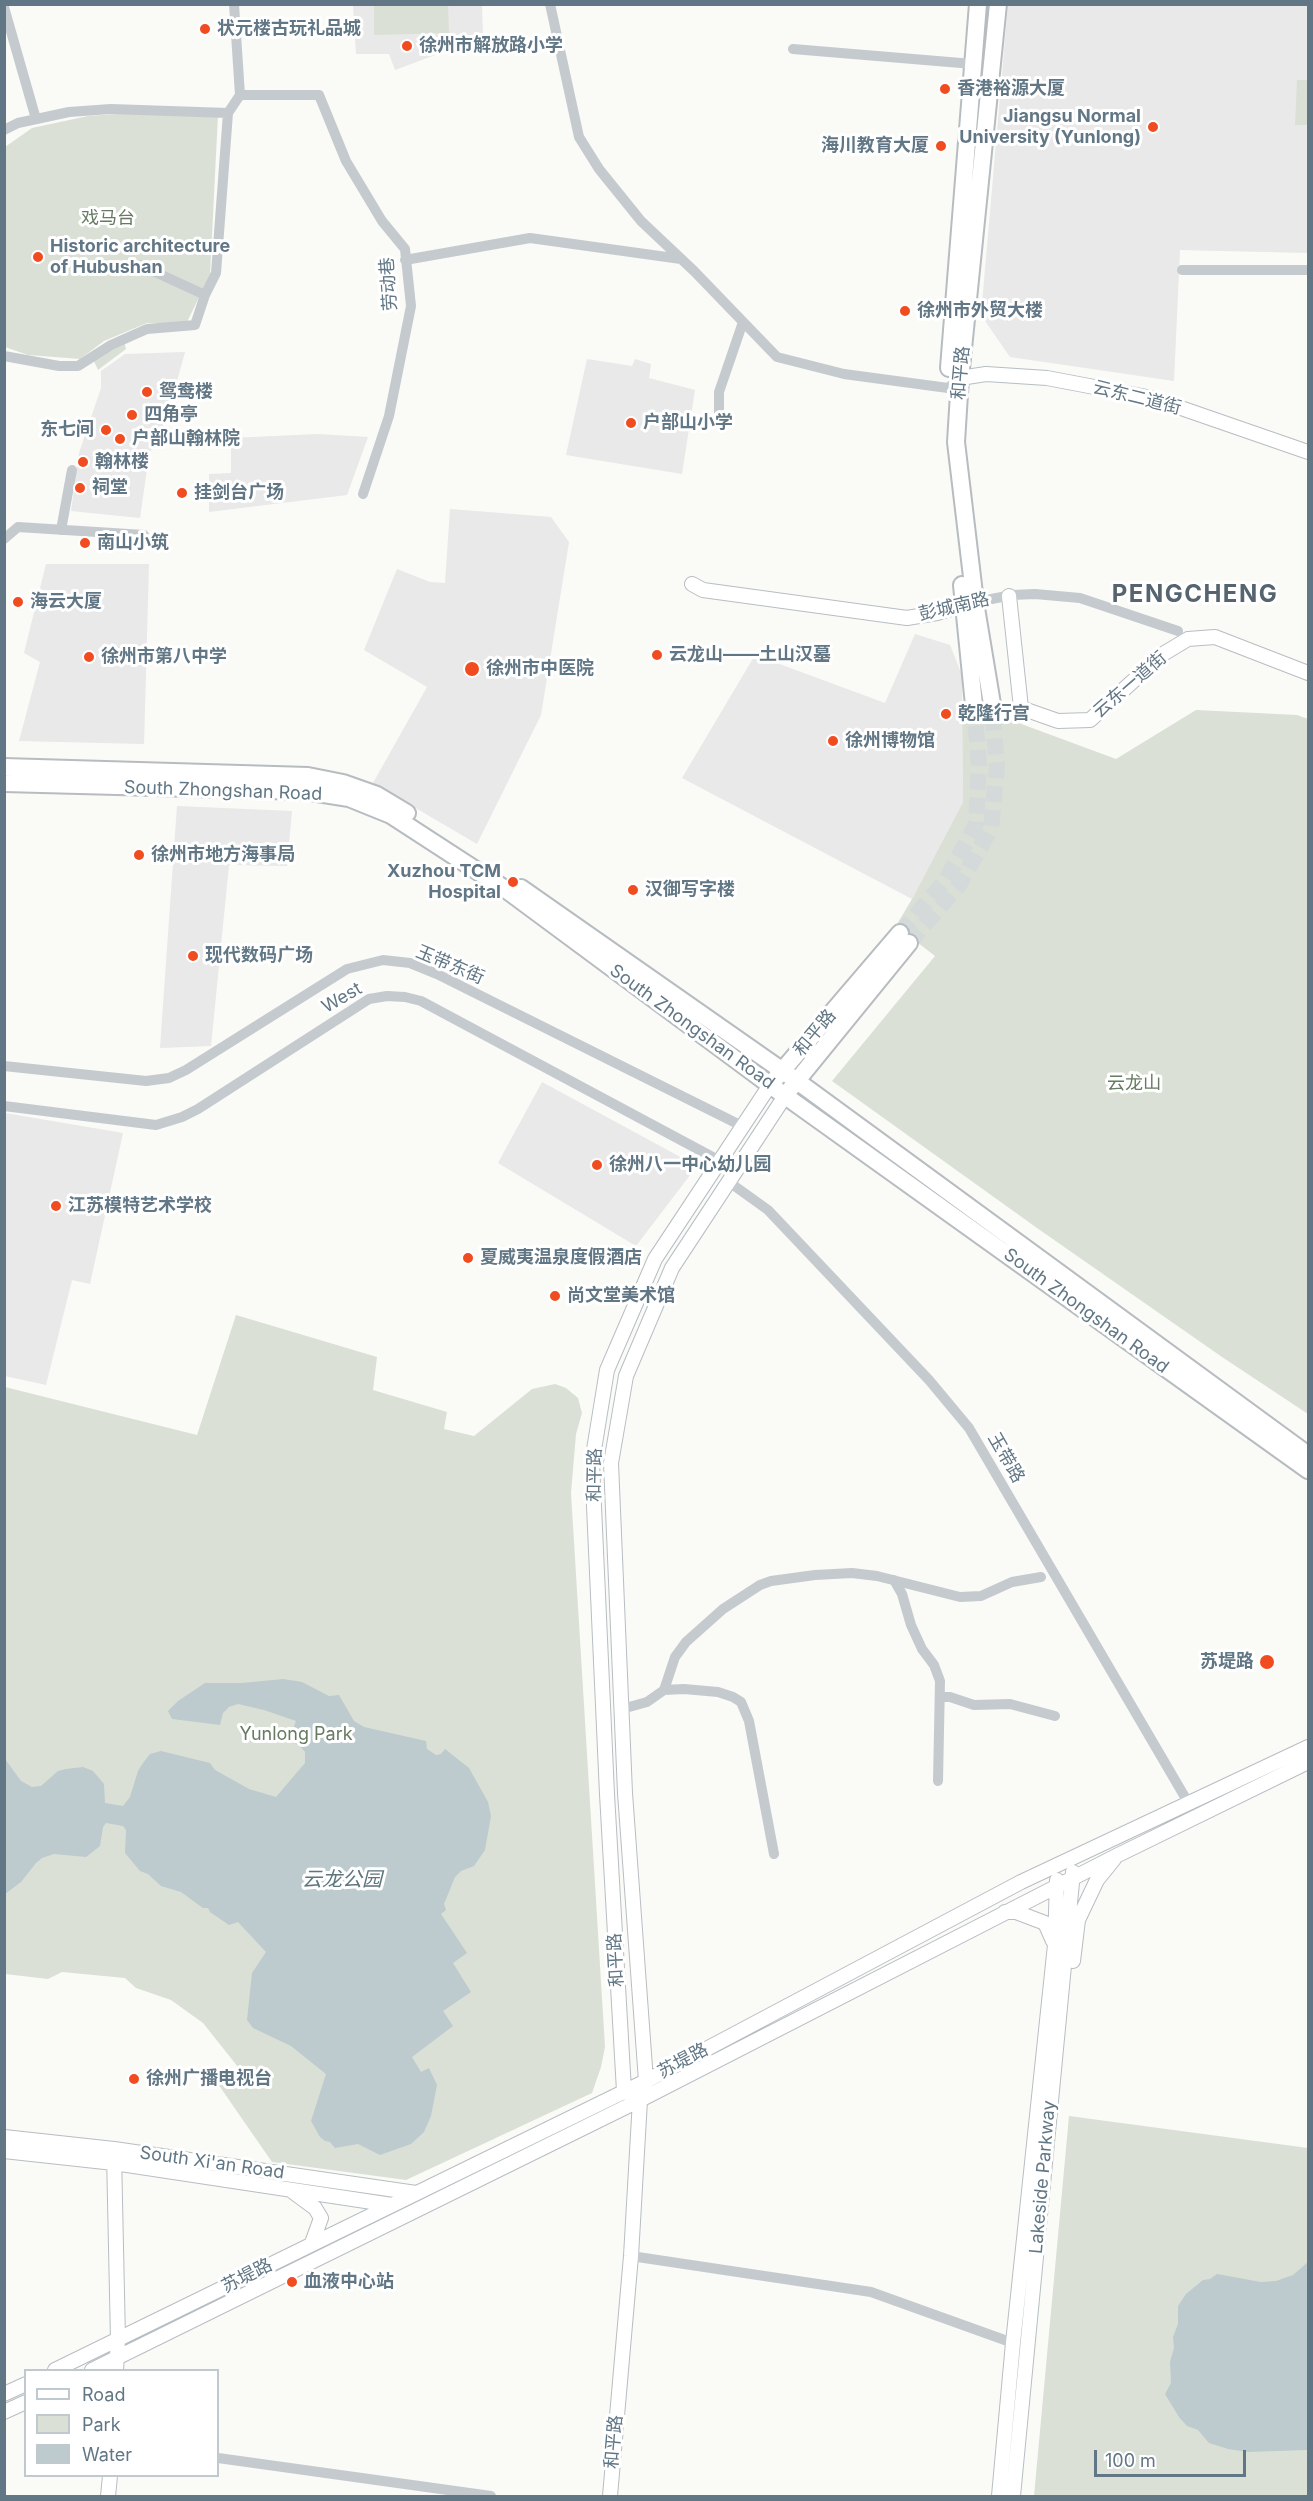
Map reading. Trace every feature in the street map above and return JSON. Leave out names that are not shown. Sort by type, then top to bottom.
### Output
[{"type":"main road","name":"和平路","points":[[974,705],[970,604],[956,442],[954,383],[978,4]]},
{"type":"main road","name":"和平路","points":[[954,383],[998,4]]},
{"type":"main road","name":"云东二道街","points":[[954,383],[986,374],[1047,378],[1152,398],[1308,452]]},
{"type":"main road","name":"彭城南路","points":[[692,584],[703,590],[907,618],[970,604]]},
{"type":"main road","name":"云东一道街","points":[[1009,596],[1021,708],[1058,721],[1090,720],[1163,654],[1188,639],[1215,637],[1308,673]]},
{"type":"main road","name":"和平路","points":[[970,604],[992,704]]},
{"type":"main road","name":"South Zhongshan Road","points":[[4,768],[308,776],[344,783],[377,795],[513,882],[783,1071],[1308,1455]]},
{"type":"main road","name":"South Zhongshan Road","points":[[4,783],[305,791],[349,798],[391,815],[508,891],[785,1096],[1308,1470]]},
{"type":"main road","name":"和平路","points":[[610,2496],[631,2256],[640,2100],[646,2080],[626,1793],[611,1463],[626,1376],[672,1268],[785,1096],[904,938],[770,1085],[742,1125],[656,1259],[607,1370],[592,1462],[607,1794],[624,2091]]},
{"type":"main road","name":"苏堤路","points":[[57,2369],[646,2080],[1021,1882],[1308,1747]]},
{"type":"main road","name":"苏堤路","points":[[97,2369],[116,2365],[640,2100],[1073,1877],[1308,1762]]},
{"type":"main road","points":[[1060,2000],[1072,1966],[1078,1920],[1097,1880],[1118,1855]]},
{"type":"main road","name":"Lakeside Parkway","points":[[1013,2496],[1074,1858]]},
{"type":"main road","name":"Lakeside Parkway","points":[[999,2496],[1055,1946],[1057,1866]]},
{"type":"main road","points":[[1004,1912],[1016,1912],[1045,1923],[1055,1946]]},
{"type":"main road","points":[[624,2091],[640,2100]]},
{"type":"main road","name":"South Xi'an Road","points":[[4,2137],[419,2210]]},
{"type":"main road","name":"South Xi'an Road","points":[[4,2151],[114,2156],[418,2193]]},
{"type":"main road","points":[[114,2156],[118,2340],[116,2365]]},
{"type":"main road","points":[[290,2189],[315,2208],[321,2218],[312,2243]]},
{"type":"main road","points":[[4,2394],[24,2385]]},
{"type":"main road","points":[[4,2412],[24,2403]]},
{"type":"main road","points":[[108,2496],[110,2477]]},
{"type":"street","points":[[4,356],[59,366],[78,366],[111,345],[147,329],[195,325],[216,273],[228,113],[240,95],[234,4]]},
{"type":"street","points":[[549,4],[579,137],[598,169],[640,221],[681,259],[777,357],[844,375],[954,383]]},
{"type":"street","points":[[4,7],[36,119]]},
{"type":"street","points":[[793,49],[973,64]]},
{"type":"street","name":"劳动巷","points":[[240,95],[320,95],[346,161],[382,221],[405,249],[411,306],[389,416],[363,494]]},
{"type":"street","points":[[4,130],[18,123],[69,112],[111,109],[228,113]]},
{"type":"street","points":[[405,260],[530,238],[681,259]]},
{"type":"street","points":[[140,265],[205,296]]},
{"type":"street","points":[[1182,270],[1308,270]]},
{"type":"street","points":[[719,417],[719,392],[743,322]]},
{"type":"street","points":[[62,530],[72,470]]},
{"type":"street","points":[[4,539],[18,527],[144,535]]},
{"type":"street","name":"彭城南路","points":[[970,604],[1009,596],[1035,594],[1080,598],[1178,631]]},
{"type":"street","name":"玉带东街","points":[[4,1066],[146,1081],[169,1078],[186,1070],[347,969],[383,960],[410,963],[437,974],[742,1125]]},
{"type":"street","name":"West","points":[[4,1106],[156,1125],[182,1117],[198,1108],[369,999],[387,996],[405,997],[421,1001],[720,1161]]},
{"type":"street","name":"玉带路","points":[[729,1182],[768,1210],[929,1380],[969,1428],[1193,1802]]},
{"type":"street","points":[[622,1709],[647,1702],[664,1690],[675,1657],[686,1642],[723,1610],[760,1585],[815,1575],[852,1573],[894,1580],[960,1597],[981,1596],[1012,1582],[1041,1577]]},
{"type":"street","points":[[894,1580],[902,1594],[919,1641],[934,1665],[940,1682],[938,1781]]},
{"type":"street","points":[[664,1690],[710,1691],[733,1697],[741,1702],[749,1721],[774,1854]]},
{"type":"street","points":[[940,1697],[950,1697],[974,1705],[1010,1704],[1055,1716]]},
{"type":"street","points":[[631,2256],[871,2292],[1013,2343]]},
{"type":"street","points":[[219,2458],[491,2496]]},
{"type":"shaded area","name":"徐州市解放路小学","points":[[353,5],[482,5],[483,37],[395,70],[389,54],[356,54]]},
{"type":"shaded area","name":"Jiangsu Normal University (Yunlong)","points":[[1008,5],[1308,5],[1308,253],[1180,250],[1174,381],[1010,357],[981,315]]},
{"type":"shaded area","name":"户部山翰林院","points":[[185,352],[167,418],[149,455],[140,518],[71,511],[79,453],[101,388],[101,371],[125,354]]},
{"type":"shaded area","name":"户部山小学","points":[[587,359],[632,366],[635,359],[651,364],[649,378],[695,390],[682,474],[566,455]]},
{"type":"shaded area","points":[[318,434],[368,437],[347,495],[209,512],[209,474],[231,473],[231,438]]},
{"type":"shaded area","name":"徐州市中医院","points":[[450,509],[551,517],[569,542],[541,715],[477,844],[373,783],[427,687],[364,650],[397,569],[430,582],[445,583]]},
{"type":"shaded area","name":"徐州市第八中学","points":[[46,564],[149,564],[144,744],[19,741],[40,662],[24,653]]},
{"type":"shaded area","name":"徐州博物馆","points":[[915,634],[950,645],[962,675],[963,802],[912,899],[682,778],[755,655],[885,703]]},
{"type":"shaded area","name":"现代数码广场","points":[[177,806],[292,811],[287,866],[229,865],[211,1046],[160,1048]]},
{"type":"shaded area","name":"徐州八一中心幼儿园","points":[[542,1082],[697,1166],[636,1246],[498,1163]]},
{"type":"shaded area","name":"江苏模特艺术学校","points":[[5,1113],[123,1133],[90,1284],[72,1280],[46,1385],[5,1376]]},
{"type":"green space","points":[[374,5],[448,5],[449,33],[374,35]]},
{"type":"green space","points":[[1297,80],[1308,80],[1308,125],[1295,125]]},
{"type":"green space","name":"戏马台","points":[[132,113],[218,115],[210,275],[186,324],[147,323],[104,341],[80,359],[28,355],[5,347],[5,147],[32,128],[88,116]]},
{"type":"green space","points":[[124,342],[126,349],[98,370],[93,359]]},
{"type":"green space","name":"云龙山","points":[[962,702],[1116,759],[1196,710],[1297,715],[1308,719],[1308,1414],[1037,1228],[832,1081],[935,956],[896,926],[963,802]]},
{"type":"green space","name":"Yunlong Park","points":[[236,1315],[377,1357],[373,1390],[447,1412],[444,1429],[474,1436],[532,1389],[555,1384],[566,1388],[578,1398],[582,1413],[576,1434],[571,1493],[605,2047],[601,2067],[592,2093],[406,2180],[272,2162],[218,2084],[238,2067],[203,2023],[171,2000],[136,1988],[125,1978],[62,1972],[48,1979],[5,1974],[5,1387],[197,1435]]},
{"type":"green space","points":[[1069,2116],[1308,2148],[1308,2496],[1034,2496]]},
{"type":"water","name":"云龙公园","points":[[283,1679],[302,1682],[329,1696],[339,1695],[354,1721],[364,1727],[426,1741],[427,1749],[436,1755],[441,1754],[445,1749],[469,1768],[488,1802],[491,1816],[485,1850],[474,1866],[461,1871],[455,1877],[444,1904],[446,1910],[441,1914],[467,1953],[453,1963],[471,1992],[443,2011],[453,2026],[412,2057],[421,2072],[429,2068],[437,2085],[431,2116],[424,2132],[411,2144],[380,2155],[358,2144],[335,2148],[330,2142],[320,2137],[311,2121],[326,2074],[291,2046],[253,2028],[247,2020],[252,1973],[266,1952],[238,1922],[229,1925],[210,1912],[208,1908],[203,1908],[181,1892],[161,1886],[148,1874],[140,1871],[125,1853],[126,1830],[123,1826],[106,1823],[103,1827],[100,1846],[86,1857],[54,1854],[42,1858],[21,1882],[5,1894],[5,1759],[21,1781],[32,1787],[41,1786],[58,1771],[83,1767],[93,1771],[104,1784],[105,1803],[123,1806],[130,1797],[138,1771],[143,1763],[150,1754],[161,1751],[210,1763],[215,1770],[249,1789],[276,1797],[305,1763],[305,1752],[289,1740],[296,1721],[238,1704],[229,1707],[223,1713],[220,1725],[172,1719],[168,1711],[178,1701],[205,1683],[242,1683]]},
{"type":"water","points":[[1308,2262],[1308,2450],[1248,2452],[1209,2443],[1198,2430],[1187,2426],[1165,2394],[1171,2383],[1170,2362],[1174,2348],[1173,2337],[1178,2324],[1178,2306],[1186,2294],[1203,2280],[1210,2279],[1217,2274],[1261,2282],[1276,2281],[1293,2275]]},
{"type":"tunnel","points":[[909,943],[959,885],[991,828],[997,767],[992,704]]},
{"type":"tunnel","points":[[900,933],[946,880],[976,824],[979,765],[974,705]]},
{"type":"place","name":"状元楼古玩礼品城","points":[[205,29]]},
{"type":"place","name":"徐州市解放路小学","points":[[407,46]]},
{"type":"place","name":"香港裕源大厦","points":[[945,89]]},
{"type":"place","name":"Jiangsu Normal University (Yunlong)","points":[[1153,127]]},
{"type":"place","name":"海川教育大厦","points":[[941,146]]},
{"type":"place","name":"Historic architecture of Hubushan","points":[[38,257]]},
{"type":"place","name":"徐州市外贸大楼","points":[[905,311]]},
{"type":"place","name":"鸳鸯楼","points":[[147,392]]},
{"type":"place","name":"四角亭","points":[[132,415]]},
{"type":"place","name":"户部山小学","points":[[631,423]]},
{"type":"place","name":"东七间","points":[[106,430]]},
{"type":"place","name":"户部山翰林院","points":[[120,439]]},
{"type":"place","name":"翰林楼","points":[[83,462]]},
{"type":"place","name":"祠堂","points":[[80,488]]},
{"type":"place","name":"挂剑台广场","points":[[182,493]]},
{"type":"place","name":"南山小筑","points":[[85,543]]},
{"type":"place","name":"海云大厦","points":[[18,602]]},
{"type":"place","name":"云龙山——土山汉墓","points":[[657,655]]},
{"type":"place","name":"徐州市第八中学","points":[[89,657]]},
{"type":"place","name":"徐州市中医院","points":[[472,669]]},
{"type":"place","name":"乾隆行宫","points":[[946,714]]},
{"type":"place","name":"徐州博物馆","points":[[833,741]]},
{"type":"place","name":"徐州市地方海事局","points":[[139,855]]},
{"type":"place","name":"Xuzhou TCM Hospital","points":[[513,882]]},
{"type":"place","name":"汉御写字楼","points":[[633,890]]},
{"type":"place","name":"现代数码广场","points":[[193,956]]},
{"type":"place","name":"徐州八一中心幼儿园","points":[[597,1165]]},
{"type":"place","name":"江苏模特艺术学校","points":[[56,1206]]},
{"type":"place","name":"夏威夷温泉度假酒店","points":[[468,1258]]},
{"type":"place","name":"尚文堂美术馆","points":[[555,1296]]},
{"type":"place","name":"苏堤路","points":[[1267,1662]]},
{"type":"place","name":"徐州广播电视台","points":[[134,2079]]},
{"type":"place","name":"血液中心站","points":[[292,2282]]},
{"type":"district","name":"PENGCHENG","points":[[1195,595]]}]
